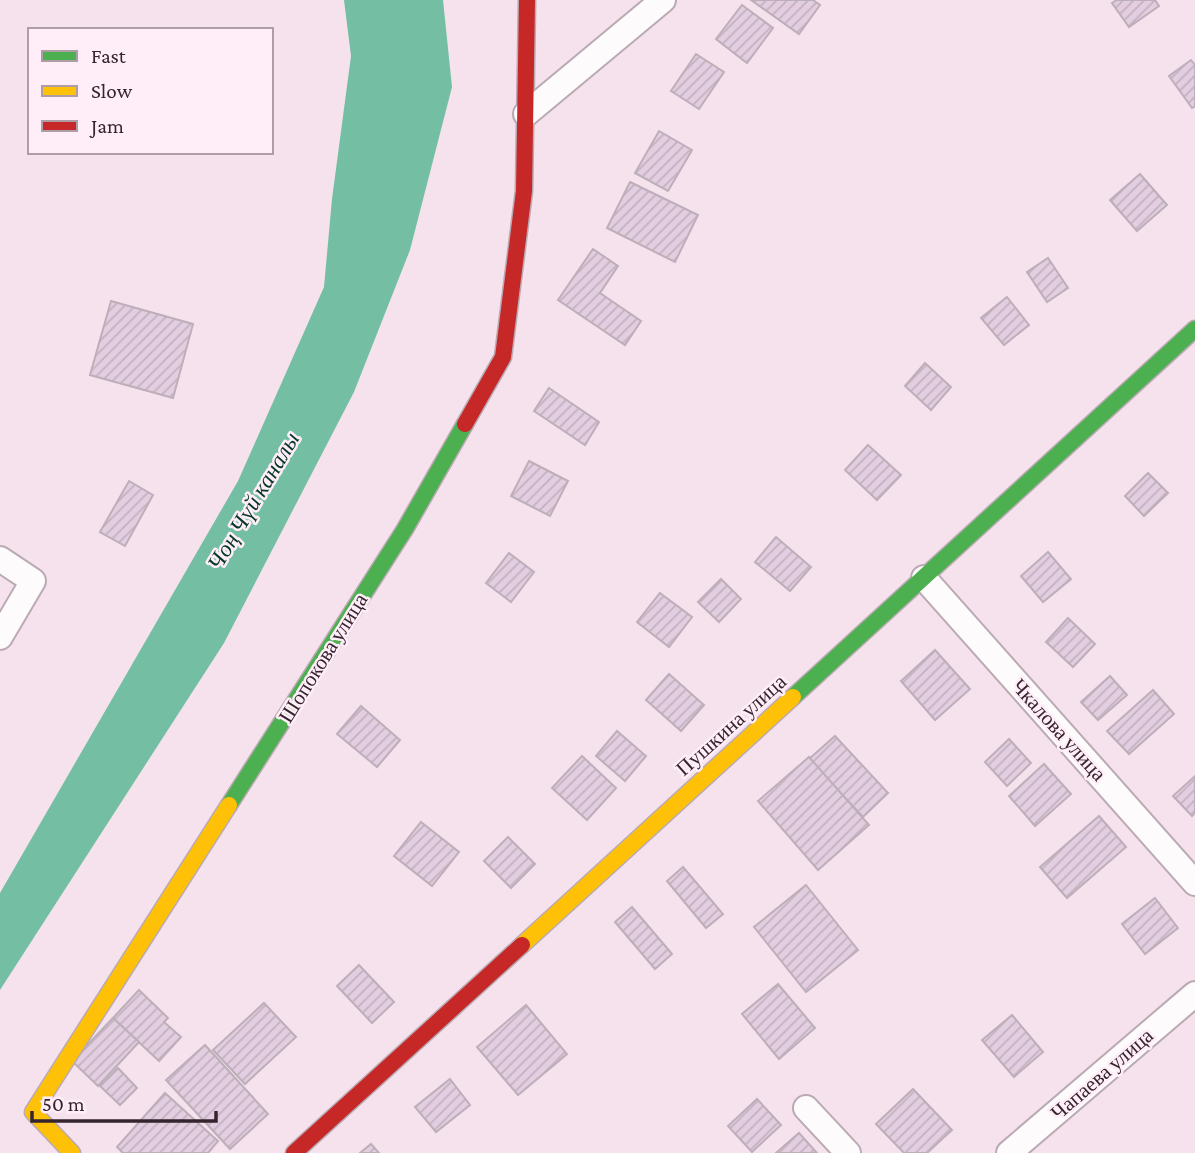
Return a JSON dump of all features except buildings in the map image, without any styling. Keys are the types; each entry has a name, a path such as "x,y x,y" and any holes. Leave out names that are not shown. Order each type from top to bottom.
{"street":[{"name":"Шопокова улица","path":"72,1153 33,1112 405,529 503,358 524,191 527,0"},
{"path":"526,114 663,0"},
{"name":"Пушкина улица","path":"295,1153 1195,329"},
{"path":"0,559 33,582 0,637"},
{"name":"Чкалова улица","path":"924,578 1195,883"},
{"name":"Чапаева улица","path":"1009,1153 1195,994"},
{"path":"806,1108 848,1153"}],"water":[{"name":"Чоң Чүй каналы","path":"344,0 443,0 452,87 410,250 354,392 224,643 0,990 0,893 238,481 324,287 332,199 351,56"}],"traffic: fast":[{"path":"793,697 1195,329"},
{"path":"229,805 405,529 465,424"}],"traffic: slow":[{"path":"522,945 793,697"},
{"path":"72,1153 33,1112 229,805"}],"traffic: jam":[{"path":"465,424 503,357 524,191 527,0"},
{"path":"294,1153 522,945"}]}
